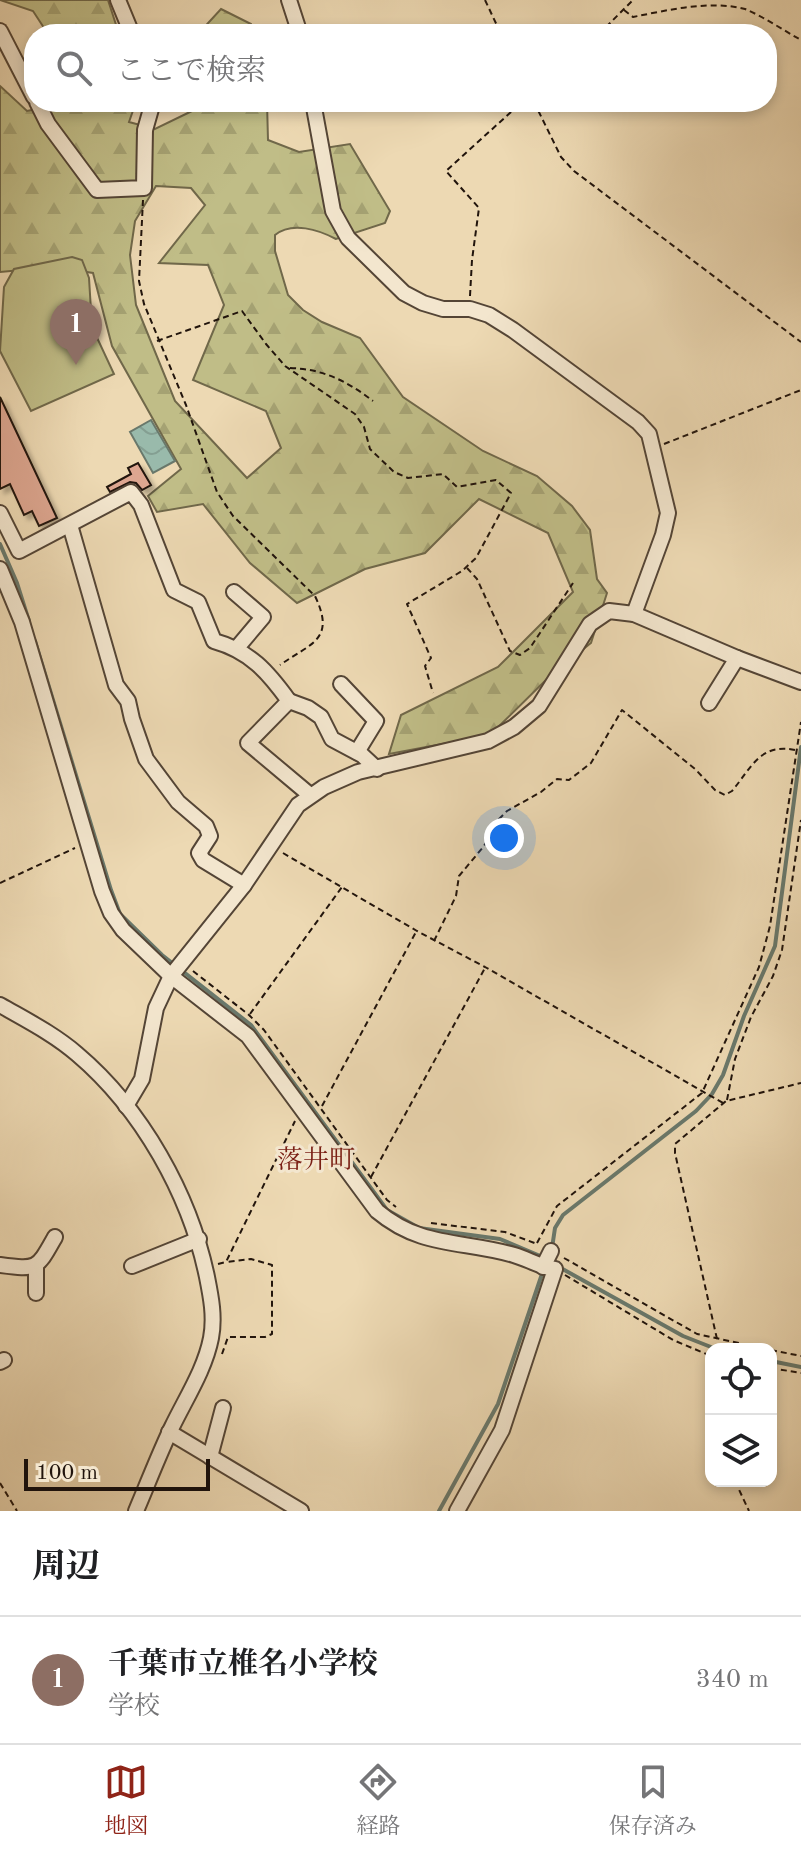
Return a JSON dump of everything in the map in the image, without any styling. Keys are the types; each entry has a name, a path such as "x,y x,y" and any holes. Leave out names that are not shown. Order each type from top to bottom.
{"street":[{"path":"118,0 128,24"},
{"path":"289,0 297,24"},
{"path":"0,31 24,78"},
{"path":"42,112 97,190 144,188 145,130 150,112"},
{"path":"315,112 333,211 348,238 404,293 443,309 470,309 489,315 638,422 649,434 668,513 634,614"},
{"path":"0,513 19,551 131,492 141,505 174,590 198,602 214,641 236,649 269,673 289,701 321,717 332,739 357,752 377,769"},
{"path":"70,525 116,685 128,701 146,759 178,802 206,826 210,836 199,853 203,860 244,885"},
{"path":"0,569 22,622 87,843 111,913 123,930 171,976 248,1036 377,1211 392,1223 428,1240 468,1244 549,1268"},
{"path":"234,592 263,617 236,649"},
{"path":"126,1106 142,1079 156,1008 171,976 244,885 290,816 310,795 338,780 488,741 503,734 539,706 590,624 609,611 634,614 801,682"},
{"path":"709,703 737,658"},
{"path":"341,684 376,721 357,752"},
{"path":"289,701 248,743 310,795"},
{"path":"0,1005 47,1032 78,1055 126,1106 151,1140 172,1178 199,1239 213,1308 211,1338 136,1511"},
{"path":"0,1265 32,1268 40,1264 55,1237"},
{"path":"132,1266 199,1239"},
{"path":"457,1511 502,1430 549,1268 551,1251"},
{"path":"36,1266 36,1293"},
{"path":"210,1457 223,1408"},
{"path":"169,1432 301,1511"}],"path":[{"path":"485,0 496,24"},
{"path":"609,24 633,0"},
{"path":"624,10 633,17 711,3 745,9 772,24"},
{"path":"777,27 801,40"},
{"path":"470,309 479,208 446,171 511,112"},
{"path":"539,112 561,157 574,171 801,342"},
{"path":"144,188 139,281 144,304 186,405 217,492 233,516 315,596 322,611 324,621 318,637 305,651 269,673"},
{"path":"157,341 242,311 266,344 289,368 355,414 364,427 370,449 394,472 408,478 443,474 457,487 496,480 511,493 476,558 467,567 407,604 431,658 425,666 433,693"},
{"path":"289,368 313,369 333,375 373,401"},
{"path":"653,448 801,390"},
{"path":"467,567 477,579 510,651 520,655 530,648 573,583"},
{"path":"434,941 456,896 459,876 484,846 498,820 507,811 541,792 548,784 557,779 569,780 591,763 622,710 695,769 715,790 725,795 767,750 779,747 797,750"},
{"path":"537,1243 557,1206 702,1093 759,967 770,926 801,722"},
{"path":"725,1102 735,1059 782,950 801,820"},
{"path":"0,883 87,843"},
{"path":"271,846 702,1093 725,1102"},
{"path":"249,1015 342,887"},
{"path":"321,1108 417,931"},
{"path":"182,963 264,1030 387,1200 399,1210"},
{"path":"370,1177 485,967"},
{"path":"717,1339 675,1144 725,1102 801,1083"},
{"path":"226,1262 293,1124 304,1111"},
{"path":"427,1223 505,1232 537,1243 697,1334 733,1343"},
{"path":"205,1267 251,1259 272,1265 272,1334 265,1337 228,1337 219,1363"},
{"path":"549,1268 673,1340 705,1353"},
{"path":"777,1351 801,1356"},
{"path":"777,1369 801,1373"},
{"path":"0,1483 17,1511"},
{"path":"738,1487 749,1511"}],"green space":[{"path":"0,0 108,0 116,24 41,24 33,11"},
{"path":"221,9 251,24 207,24"},
{"path":"0,86 24,108 24,112 132,112 129,122 155,129 190,112 267,112 268,140 299,152 350,144 390,211 385,223 336,239 314,230 297,228 289,228 275,235 275,251 288,295 303,310 322,322 360,338 403,397 483,451 537,476 572,506 590,530 597,579 607,593 591,643 550,676 490,735 389,754 401,715 498,667 573,592 548,533 479,499 425,553 365,569 297,603 250,563 203,504 157,512 148,496 181,469 112,346 93,273 54,267 0,272","holes":["156,186 191,188 205,205 159,263 208,265 224,305 193,380 266,411 281,448 247,478 175,401 136,305 130,255 135,221"]},
{"path":"72,257 82,260 89,278 92,327 114,374 31,411 0,351 4,287 14,269"}],"water":[{"path":"151,420 175,461 153,473 130,432"}],"building":[{"path":"0,397 57,518 39,526 32,511 24,515 10,484 0,489"},
{"path":"138,463 151,485 142,490 136,483 130,482 110,492 107,487 131,474 128,468"}],"waterway":[{"path":"0,544 29,621"},
{"path":"35,641 120,914 162,955 251,1025 387,1210 419,1228 500,1239 545,1258"},
{"path":"552,1248 555,1228 563,1215 696,1111 712,1094 723,1075 744,1016 775,946 801,747"},
{"path":"559,1267 683,1336 705,1345"},
{"path":"439,1511 498,1404 543,1271"},
{"path":"777,1362 801,1367"}],"place":[{"name":"千葉市立椎名小学校","path":"76,365"}],"district":[{"name":"落井町","path":"316,1159"}]}
